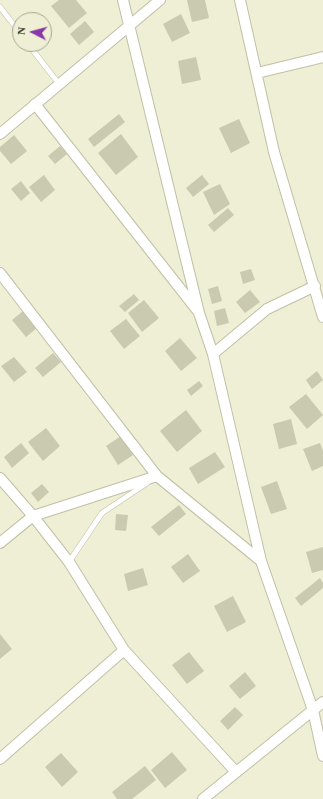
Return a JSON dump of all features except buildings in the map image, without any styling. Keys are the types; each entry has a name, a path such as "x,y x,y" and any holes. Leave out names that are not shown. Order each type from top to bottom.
{"street":[{"path":"123,0 199,313 213,354 261,561 313,710 323,756"},
{"path":"0,134 160,0"},
{"path":"240,0 274,152 323,317"},
{"path":"257,73 323,56"},
{"path":"35,104 199,313"},
{"path":"0,273 157,476 261,561"},
{"path":"213,354 267,309 315,286"},
{"path":"0,543 33,516 157,476"},
{"path":"0,478 33,516 69,562 124,650 236,772"},
{"path":"0,759 124,650"},
{"path":"203,799 323,702"}],"lane":[{"path":"0,7 12,23"},
{"path":"34,52 59,84"},
{"path":"69,562 102,513 157,476"}]}
